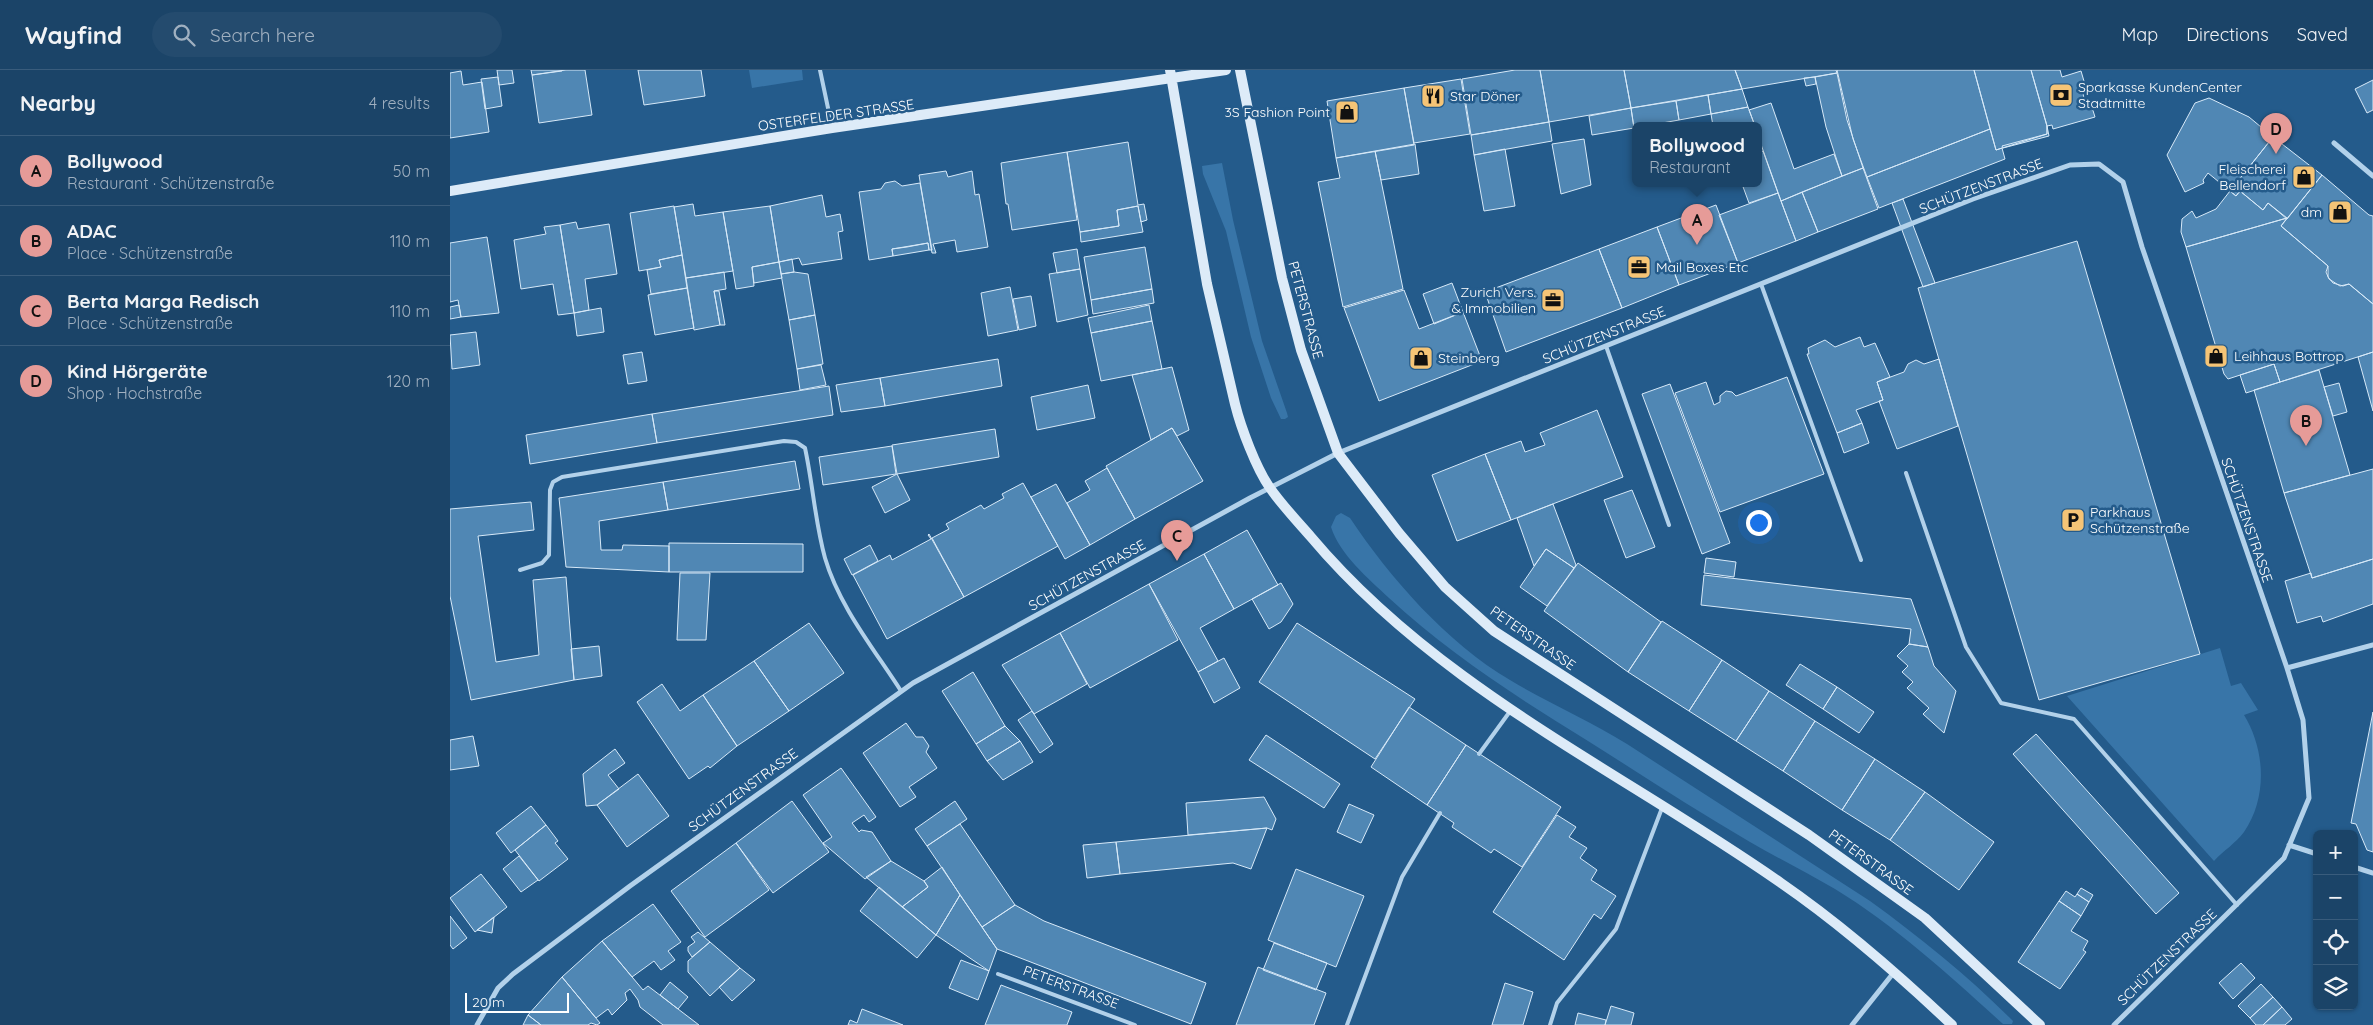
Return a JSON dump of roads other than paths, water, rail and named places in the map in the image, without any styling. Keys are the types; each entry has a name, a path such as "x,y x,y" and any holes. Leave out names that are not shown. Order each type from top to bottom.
{"main road":[{"name":"OSTERFELDER STRASSE","path":"450,191 832,128 1171,75 1226,70"},
{"name":"PETERSTRASSE","path":"1240,70 1282,278 1301,350 1338,453 1399,533 1445,587 1494,631 1809,835 1917,912 2040,1025"},
{"path":"1171,75 1206,284 1240,424 1269,487 1342,572 1410,636 1511,710 1781,883 1895,971 1952,1025"}],"street":[{"path":"2334,143 2373,176"},
{"name":"SCHÜTZENSTRASSE","path":"477,1025 498,988 513,974 630,886 901,691 1269,487 1338,453 2026,180 2070,165 2099,164 2123,182 2142,247 2286,668 2303,720 2309,798 2284,858 2114,1025"},
{"path":"2286,668 2373,644"},
{"path":"2289,845 2313,853"},
{"path":"2358,868 2373,873"},
{"path":"1852,1025 1853,1021 1895,971"}],"lane":[{"path":"820,70 832,128"},
{"path":"1761,284 1861,560"},
{"path":"1606,346 1669,525"},
{"path":"520,570 542,562 549,555 550,490 553,482 562,477 784,440 796,442 805,448 816,523 832,575 848,608 901,691"},
{"name":"SCHÜTZENSTRASSE","path":"1906,473 1966,647 2001,703 2074,720 2236,905"},
{"path":"1479,754 1511,710"},
{"path":"1550,1025 1557,1003 1616,929 1662,806"},
{"path":"1347,1025 1402,877 1440,814"},
{"name":"PETERSTRASSE","path":"998,974 1135,1025"}],"place":[{"name":"Sparkasse KundenCenter Stadtmitte","path":"2061,95"},
{"name":"Star Döner","path":"1433,96"},
{"name":"3S Fashion Point","path":"1347,112"},
{"name":"Kind Hörgeräte","path":"2276,154"},
{"name":"Fleischerei Bellendorf","path":"2304,177"},
{"name":"dm","path":"2340,212"},
{"name":"Bollywood","path":"1697,245"},
{"name":"Mail Boxes Etc","path":"1639,267"},
{"name":"Zurich Vers. & Immobilien","path":"1553,300"},
{"name":"Leihhaus Bottrop","path":"2216,356"},
{"name":"Steinberg","path":"1421,358"},
{"name":"ADAC","path":"2306,446"},
{"name":"Parkhaus Schützenstraße","path":"2073,520"},
{"name":"Berta Marga Redisch","path":"1177,561"}]}
